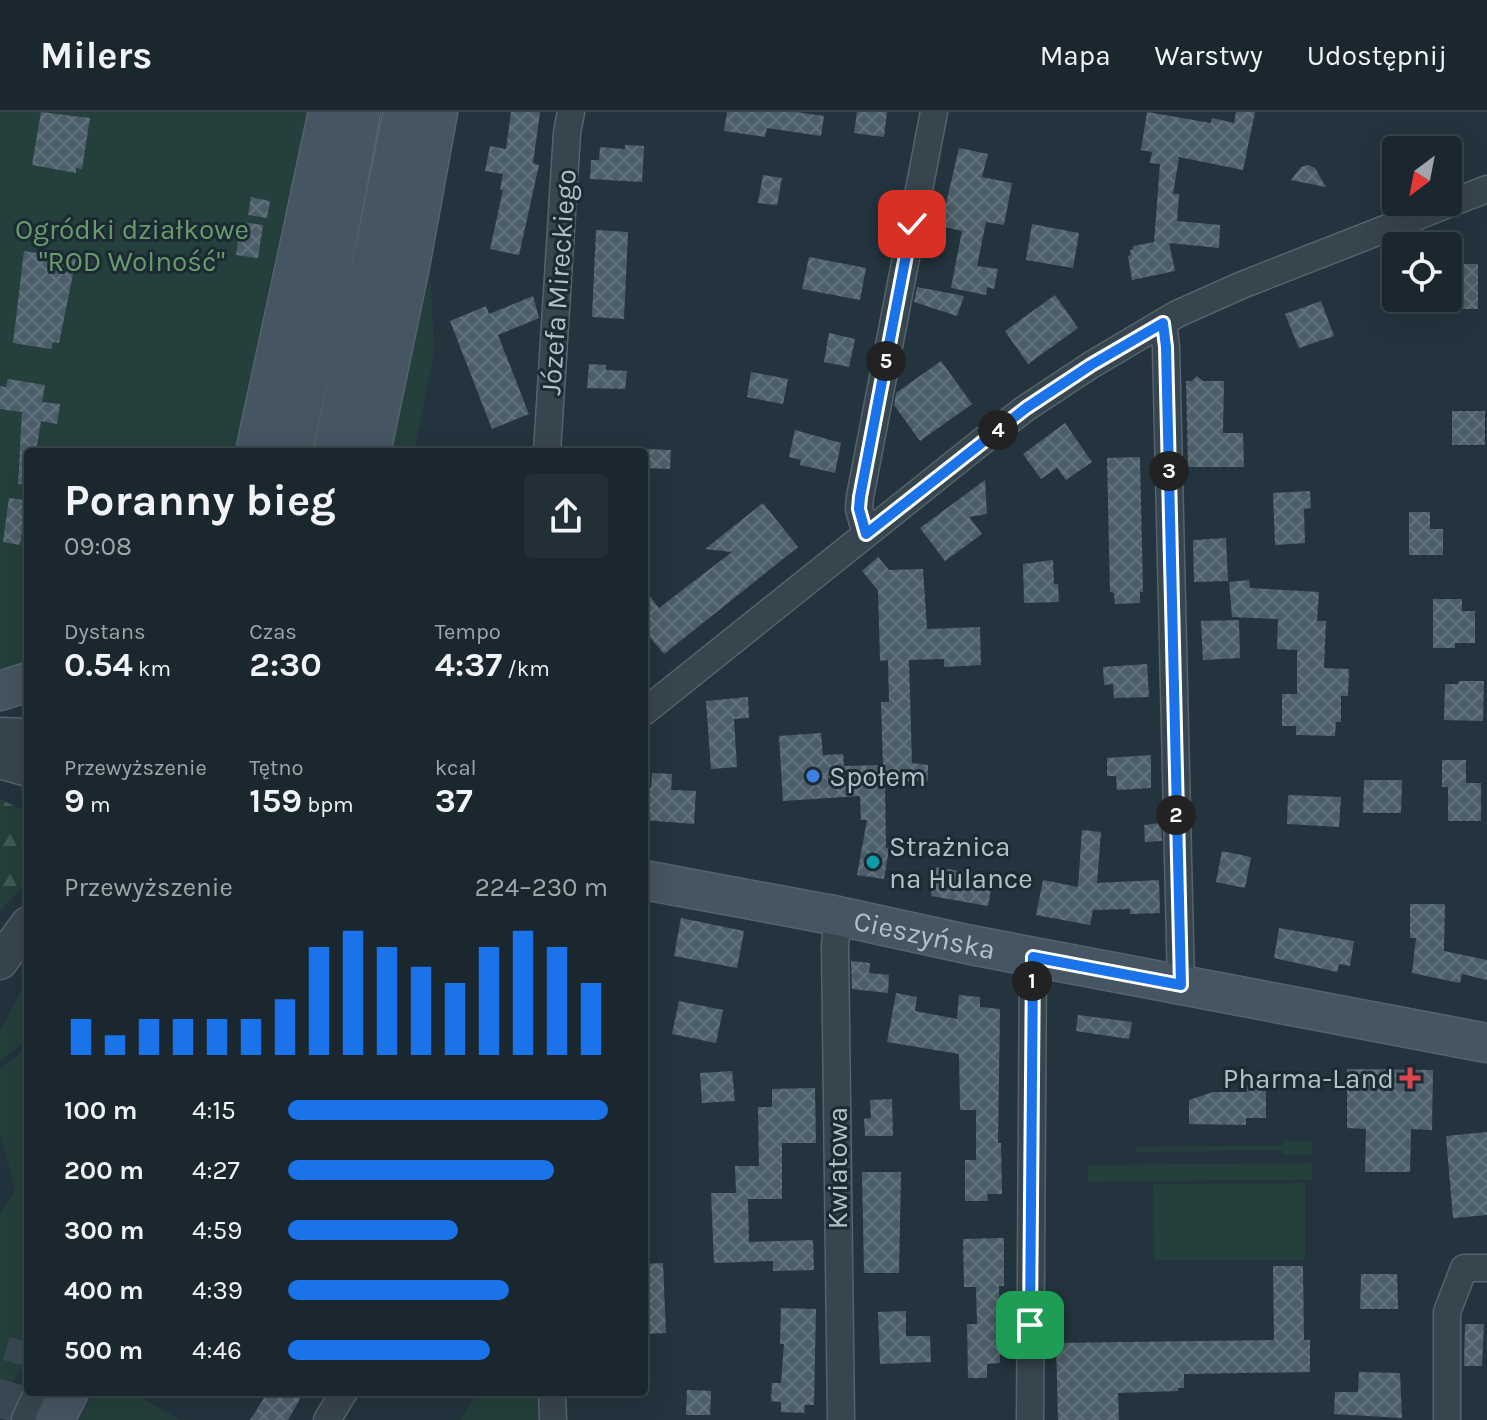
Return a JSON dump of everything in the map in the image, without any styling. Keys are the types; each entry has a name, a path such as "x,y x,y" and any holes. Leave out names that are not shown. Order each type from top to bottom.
{"main road":[{"path":"256,448 328,112"},
{"path":"294,448 361,112"},
{"path":"334,448 403,112"},
{"path":"372,448 438,112"},
{"path":"0,691 24,683"},
{"name":"Cieszyńska","path":"648,881 1487,1043"},
{"path":"55,1420 67,1396"}],"street":[{"name":"Józefa Mireckiego","path":"547,448 567,133 571,112"},
{"path":"866,534 859,509 860,497 934,112"},
{"path":"648,709 1026,408 1091,365 1163,323 1242,285 1487,189"},
{"path":"1163,323 1181,985"},
{"path":"0,735 24,736"},
{"path":"0,761 24,768"},
{"name":"Kwiatowa","path":"838,916 835,945 841,1420"},
{"path":"1030,1420 1033,957"},
{"path":"1447,1420 1447,1312 1476,1268"},
{"path":"29,1420 40,1396"},
{"path":"327,1420 342,1396"},
{"path":"552,1396 553,1420"}],"green space":[{"name":"Ogródki działkowe \"ROD Wolność\"","path":"0,112 310,112 280,233 235,448 24,448 24,667 0,677"},
{"path":"431,282 434,352 415,448 392,448 427,288"},
{"path":"0,799 24,811 24,886 0,911"},
{"path":"24,985 24,1043 0,1060 0,1032"},
{"path":"24,1051 24,1362 0,1409 0,1215 15,1190 0,1133 0,1069"},
{"path":"1283,1141 1312,1141 1312,1154 1283,1154 1282,1150 1136,1152 1136,1147 1282,1145"},
{"path":"1312,1163 1312,1180 1088,1182 1088,1165"},
{"path":"1305,1183 1305,1260 1154,1260 1153,1184"},
{"path":"92,1396 139,1396 180,1420 79,1420"},
{"path":"475,1396 538,1396 539,1420 460,1420"}],"building":[{"path":"41,112 90,118 82,169 76,168 76,173 32,165"},
{"path":"511,112 540,112 533,163 539,165 519,255 490,249 503,190 500,190 503,174 485,171 490,146 506,149"},
{"path":"727,112 796,112 824,116 821,136 767,128 765,137 724,131"},
{"path":"857,112 887,112 884,137 854,133"},
{"path":"1147,112 1211,123 1212,118 1234,123 1236,112 1255,112 1243,170 1179,157 1173,194 1179,194 1177,221 1220,225 1219,248 1169,243 1175,271 1132,280 1130,250 1133,246 1154,242 1160,164 1150,163 1152,152 1141,150"},
{"path":"625,145 644,146 642,182 590,179 591,160 599,160 600,147 625,149"},
{"path":"959,148 988,154 982,177 1012,183 1004,225 986,222 977,266 998,269 994,289 987,287 986,295 951,288 962,231 932,224 936,206 945,208"},
{"path":"1308,165 1315,168 1326,187 1291,180 1301,167"},
{"path":"763,175 782,178 777,205 758,203"},
{"path":"251,197 270,201 267,218 248,215"},
{"path":"241,222 263,225 258,258 236,255"},
{"path":"1032,224 1079,233 1073,268 1026,260"},
{"path":"596,230 628,232 624,319 592,317"},
{"path":"24,251 76,259 59,343 53,342 51,349 13,343"},
{"path":"809,257 866,268 860,300 802,289"},
{"path":"1462,264 1478,264 1478,309 1462,309"},
{"path":"917,287 964,296 957,316 914,302"},
{"path":"1055,295 1078,328 1028,364 1005,331"},
{"path":"533,296 539,318 498,335 529,414 492,429 450,321 486,306 489,314"},
{"path":"1321,301 1334,336 1299,348 1285,314"},
{"path":"829,333 855,339 849,367 824,362"},
{"path":"941,361 972,404 920,441 894,405 896,393"},
{"path":"589,364 606,365 606,370 627,371 625,389 587,388"},
{"path":"751,372 788,379 783,404 747,397"},
{"path":"1197,376 1203,381 1224,381 1223,433 1243,433 1244,467 1188,467 1186,381 1192,381"},
{"path":"8,379 45,385 42,402 60,404 57,424 41,421 37,448 24,448 24,485 18,484 22,412 0,409 0,386 6,387"},
{"path":"1452,411 1485,411 1485,445 1452,445"},
{"path":"1065,423 1092,462 1066,480 1057,468 1041,479 1023,454"},
{"path":"795,430 841,443 835,473 800,465 801,460 789,457"},
{"path":"648,449 671,450 670,469 648,468"},
{"path":"1140,457 1143,592 1140,592 1140,603 1115,604 1114,593 1110,592 1107,458"},
{"path":"985,480 987,514 969,517 982,534 945,561 920,528"},
{"path":"1310,491 1311,508 1304,509 1305,543 1275,545 1273,493"},
{"path":"9,498 24,500 20,545 3,542"},
{"path":"763,503 798,547 664,654 648,635 648,594 659,608 732,552 705,549"},
{"path":"1409,512 1430,512 1430,529 1443,529 1443,555 1409,555"},
{"path":"1226,538 1228,581 1194,582 1193,540"},
{"path":"878,557 889,570 923,569 927,629 980,627 981,665 944,667 944,659 909,660 912,763 928,765 928,781 885,782 886,848 889,849 884,879 857,875 867,820 861,820 860,796 783,801 779,736 821,733 823,755 843,754 844,766 883,765 881,702 889,702 888,660 880,661 878,590 862,571"},
{"path":"1053,560 1054,584 1058,584 1059,602 1024,603 1023,564"},
{"path":"1249,580 1250,588 1319,592 1317,621 1326,621 1324,668 1349,669 1348,696 1341,696 1341,722 1336,722 1335,736 1296,735 1296,726 1282,726 1282,694 1297,694 1297,650 1277,649 1278,619 1232,617 1229,582"},
{"path":"1433,599 1462,599 1462,611 1475,611 1475,643 1455,643 1455,648 1433,648"},
{"path":"1239,620 1240,658 1203,660 1201,621"},
{"path":"1147,664 1149,697 1114,698 1113,684 1104,685 1103,667"},
{"path":"1459,681 1484,681 1483,721 1444,720 1445,684 1458,684"},
{"path":"748,697 749,718 734,719 737,767 711,769 706,701"},
{"path":"1151,755 1151,788 1117,790 1116,776 1107,776 1107,758"},
{"path":"1442,760 1466,760 1466,783 1481,783 1481,821 1448,821 1448,787 1442,787"},
{"path":"652,773 672,774 671,790 696,791 694,824 648,820 648,788 651,788"},
{"path":"1364,780 1402,780 1401,813 1363,813"},
{"path":"1288,795 1341,797 1339,827 1287,824"},
{"path":"1161,823 1162,841 1145,842 1144,825"},
{"path":"1082,830 1101,832 1097,883 1159,880 1160,913 1130,914 1130,909 1093,910 1090,925 1036,915 1043,880 1078,887"},
{"path":"1222,851 1251,857 1245,888 1216,882"},
{"path":"936,867 993,877 988,906 931,896"},
{"path":"1410,904 1445,904 1444,951 1487,960 1487,980 1462,974 1460,983 1412,973 1416,938 1410,938"},
{"path":"681,918 744,931 737,968 674,956"},
{"path":"1279,928 1354,941 1350,966 1339,964 1337,972 1274,958"},
{"path":"851,961 870,963 869,973 889,975 888,993 852,989"},
{"path":"896,993 917,997 915,1011 957,1019 959,995 980,997 980,1007 1000,1009 998,1143 1001,1143 1002,1194 987,1194 988,1201 965,1201 965,1160 976,1160 976,1110 960,1110 959,1054 887,1042"},
{"path":"679,1001 723,1010 716,1043 672,1034"},
{"path":"1078,1015 1132,1022 1129,1039 1076,1031"},
{"path":"1347,1069 1433,1070 1432,1130 1411,1129 1410,1172 1365,1172 1366,1129 1347,1128"},
{"path":"732,1071 735,1101 702,1103 700,1073"},
{"path":"1247,1086 1266,1087 1266,1118 1246,1118 1246,1125 1189,1124 1189,1100 1213,1092 1247,1092"},
{"path":"815,1088 816,1143 782,1143 782,1199 748,1199 749,1242 813,1240 814,1270 773,1271 773,1261 714,1263 711,1193 736,1193 735,1166 759,1166 758,1107 772,1107 772,1089"},
{"path":"892,1099 893,1136 865,1136 864,1119 871,1118 870,1100"},
{"path":"1487,1132 1487,1215 1453,1218 1446,1136"},
{"path":"862,1172 901,1172 899,1273 864,1273"},
{"path":"1004,1238 1004,1286 999,1286 1000,1363 987,1364 987,1378 968,1378 967,1324 977,1324 976,1287 964,1287 963,1239"},
{"path":"663,1263 666,1333 648,1334 648,1264"},
{"path":"1273,1266 1303,1266 1304,1340 1310,1340 1310,1372 1184,1374 1184,1388 1178,1388 1178,1391 1118,1393 1119,1420 1058,1420 1056,1343 1274,1340"},
{"path":"1361,1274 1397,1274 1398,1309 1360,1309"},
{"path":"781,1308 816,1309 814,1405 805,1405 804,1413 781,1412 781,1402 771,1401 772,1383 781,1383 784,1344 780,1344"},
{"path":"906,1311 906,1336 930,1336 931,1362 880,1364 878,1312"},
{"path":"1465,1324 1484,1324 1482,1366 1464,1366"},
{"path":"1359,1372 1400,1373 1402,1418 1334,1414 1335,1392 1358,1392"},
{"path":"687,1390 711,1391 710,1415 686,1415"},
{"path":"265,1396 302,1396 288,1420 250,1420"}],"tunnel":[{"path":"6,1420 24,1356"}],"place":[{"name":"Społem","path":"813,776"},
{"name":"Strażnica na Hulance","path":"873,862"},
{"name":"Pharma-Land","path":"1410,1078"}],"route":[{"path":"912,224 860,497 861,522 866,534 1026,408 1091,365 1163,323 1166,347 1181,985 1033,957 1030,1325"}]}
